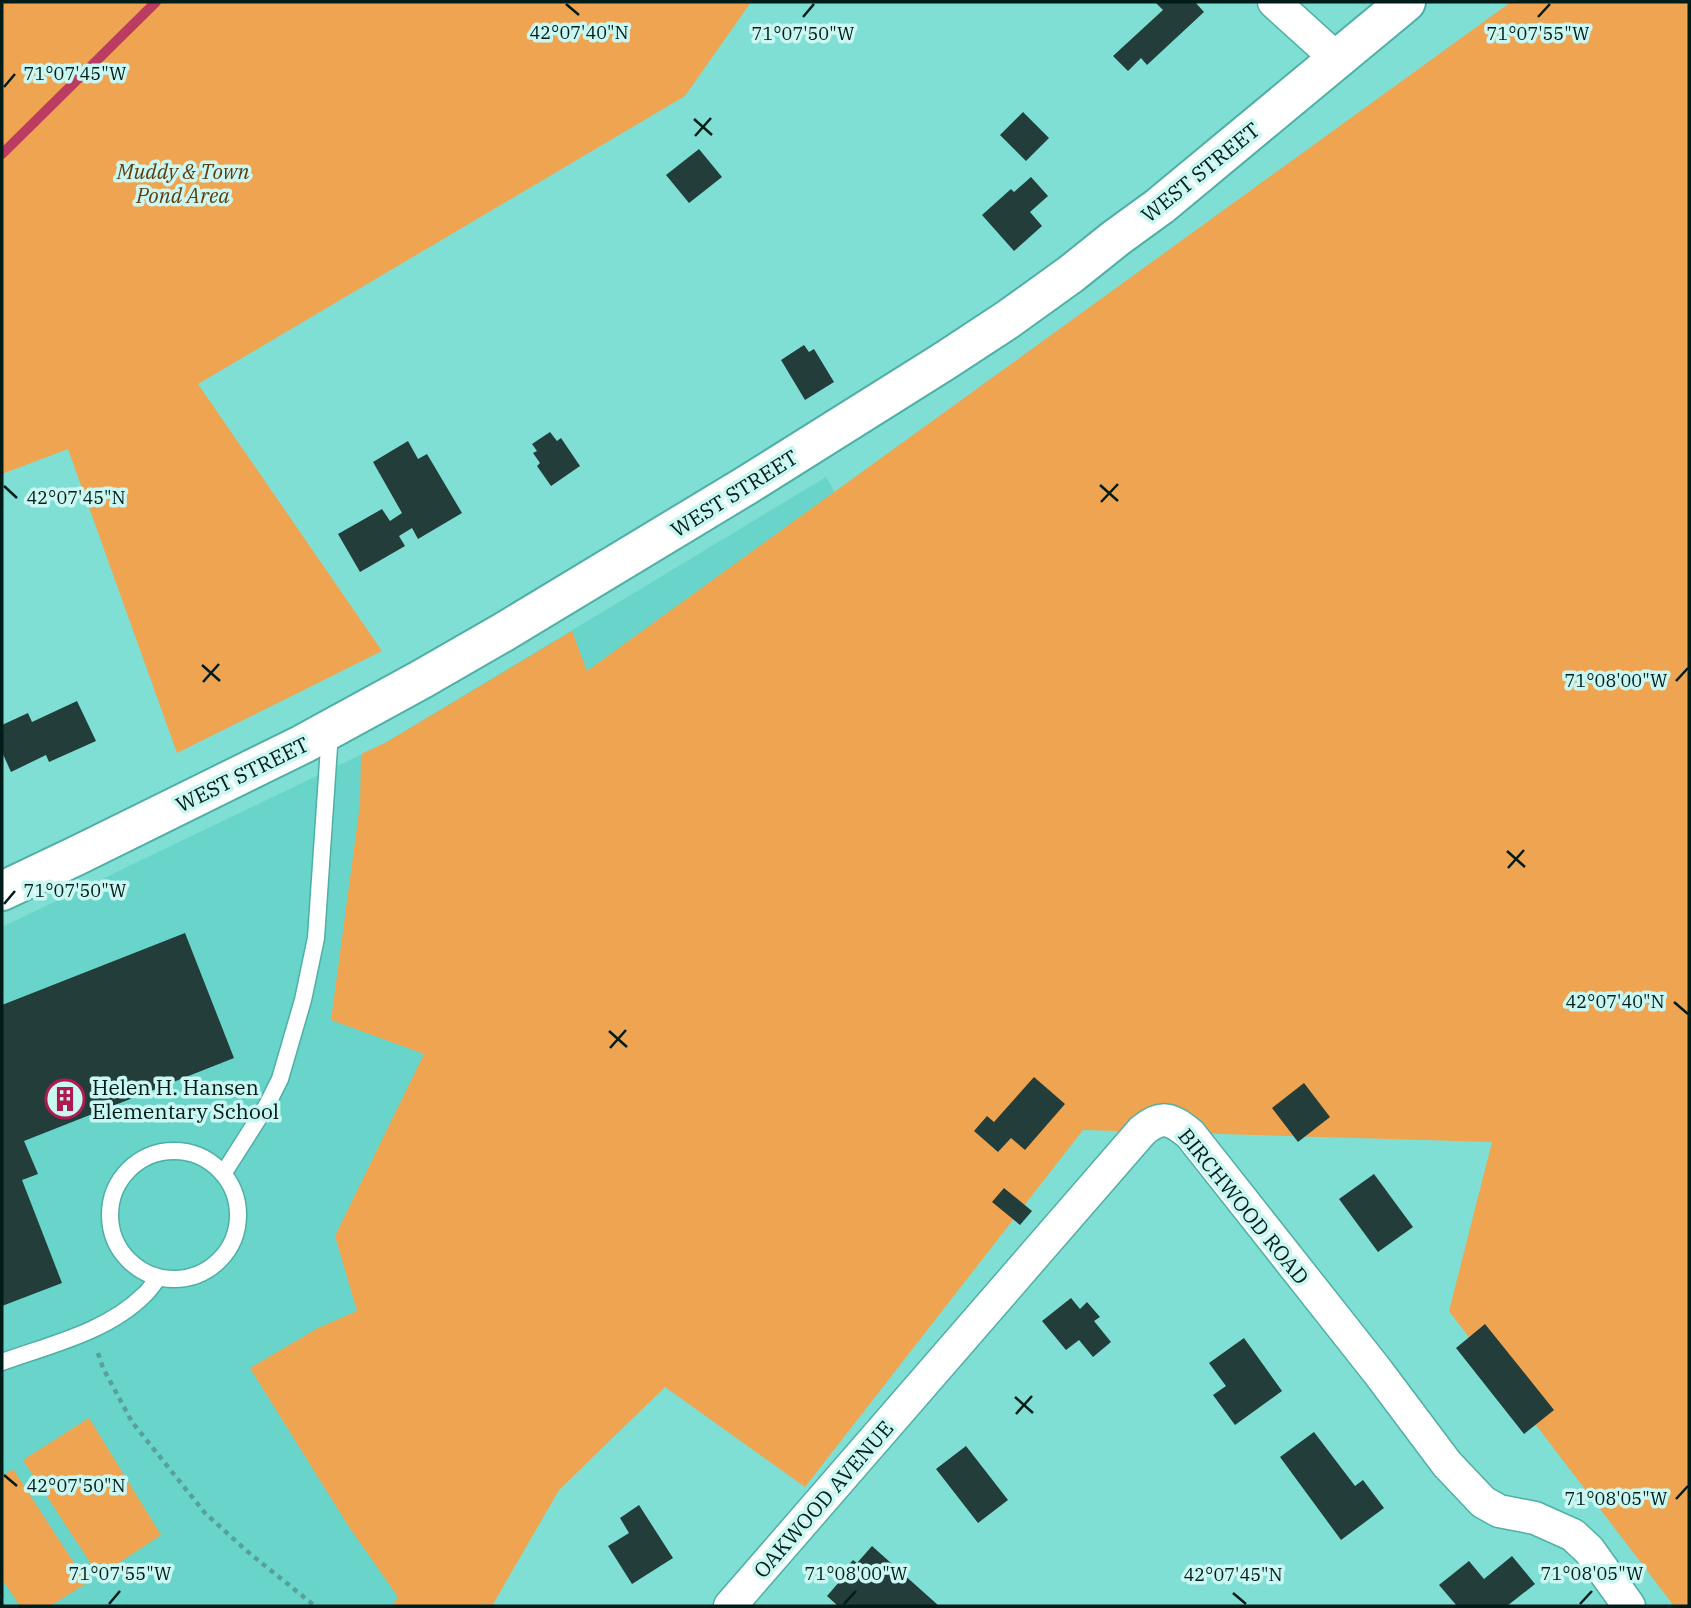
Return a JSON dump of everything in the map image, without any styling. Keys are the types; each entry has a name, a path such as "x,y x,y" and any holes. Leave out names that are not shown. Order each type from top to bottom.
{"street":[{"path":"1274,2 1338,60"},
{"name":"WEST STREET","path":"2,891 330,730 502,633 747,485 943,362 1071,274 1160,206 1406,2"},
{"name":"BIRCHWOOD ROAD","path":"916,1391 1142,1131 1153,1122 1164,1119 1177,1124 1190,1134 1447,1464 1483,1502 1499,1511 1535,1518 1573,1535 1589,1550 1629,1606"},
{"name":"OAKWOOD AVENUE","path":"749,1599 916,1391"}],"lane":[{"path":"223,1174 261,1116 280,1079 303,1000 316,938 330,730"},
{"path":"164,1151 187,1152 207,1160 223,1174 234,1191 238,1211 237,1231 229,1250 216,1265 198,1276 178,1280 158,1278 139,1270 122,1255 111,1236 108,1213 113,1191 125,1172 143,1158 164,1151"},
{"path":"2,1362 110,1320 144,1295 158,1278"}],"path":[{"path":"89,1330 103,1368 132,1422 205,1513 315,1606"}],"shaded area":[{"path":"826,477 1119,986 397,1606 2,1606 2,927 385,743"}],"green space":[{"name":"Muddy & Town Pond Area","path":"2,2 751,2 685,96 198,384 382,651 177,753 68,449 2,474"},
{"path":"1511,2 1689,2 1689,1606 1674,1606 1449,1311 1492,1142 1083,1130 805,1487 665,1387 559,1490 492,1606 392,1606 398,1597 349,1527 250,1368 318,1328 357,1311 335,1236 424,1054 331,1020 360,804 361,754 385,743 572,631 587,671"},
{"path":"89,1418 161,1535 99,1576 23,1460"},
{"path":"13,1469 87,1583 50,1606 20,1606 2,1579 2,1477"}],"building":[{"path":"1155,2 1195,2 1204,12 1147,65 1141,58 1128,71 1113,56 1163,10"},
{"path":"1023,112 1049,138 1026,161 1000,135"},
{"path":"699,149 722,177 689,203 666,175"},
{"path":"1031,177 1048,196 1030,212 1042,226 1014,251 982,215 1011,189 1014,192"},
{"path":"804,345 809,352 814,349 834,382 805,400 781,360"},
{"path":"550,432 557,441 561,438 580,466 551,486 537,466 540,463 533,453 537,451 532,444"},
{"path":"408,441 418,459 427,454 462,513 418,539 412,528 399,536 405,546 360,572 338,534 382,509 390,521 402,513 373,462"},
{"path":"77,701 96,741 49,762 46,755 11,772 2,752 2,725 28,713 32,722"},
{"name":"Helen H. Hansen Elementary School","path":"185,933 234,1058 24,1141 38,1174 22,1180 62,1283 2,1306 2,1005"},
{"path":"1034,1077 1065,1104 1025,1150 1011,1138 998,1152 974,1131 987,1116 994,1122"},
{"path":"1304,1083 1330,1117 1298,1142 1272,1108"},
{"path":"1374,1174 1413,1227 1378,1252 1339,1199"},
{"path":"1004,1188 1032,1211 1020,1225 992,1202"},
{"path":"1071,1298 1080,1309 1087,1302 1100,1317 1094,1321 1111,1342 1093,1357 1079,1340 1066,1350 1042,1321"},
{"path":"1485,1324 1554,1410 1524,1434 1456,1348"},
{"path":"1244,1338 1282,1391 1235,1425 1213,1395 1226,1386 1209,1363"},
{"path":"1314,1432 1355,1486 1363,1480 1384,1508 1341,1540 1280,1457"},
{"path":"966,1446 1008,1500 978,1523 936,1469"},
{"path":"639,1505 673,1558 632,1584 608,1546 629,1533 620,1518"},
{"path":"872,1546 939,1606 838,1606 827,1596 846,1574 843,1571 853,1560 857,1563"},
{"path":"1512,1556 1535,1584 1507,1606 1457,1606 1439,1585 1469,1561 1484,1579"}],"waterway":[{"path":"2,154 156,2"}],"place":[{"name":"Helen H. Hansen Elementary School","path":"65,1099"}]}
